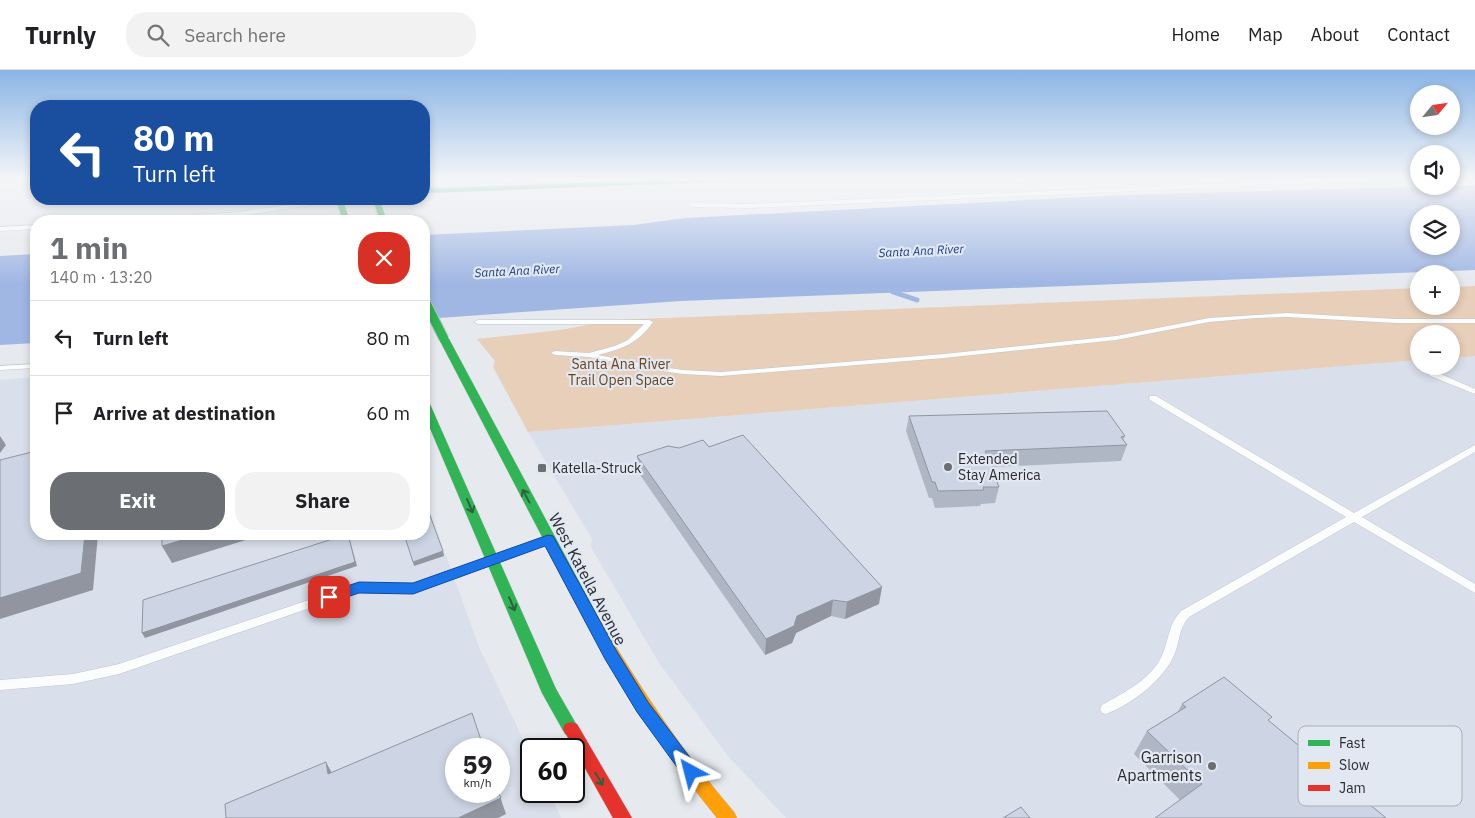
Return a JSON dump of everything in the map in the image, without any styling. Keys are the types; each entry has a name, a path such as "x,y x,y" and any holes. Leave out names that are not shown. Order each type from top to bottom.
{"main road":[{"name":"West Katella Avenue","path":"430,311 548,539 642,707 728,818"},
{"path":"430,416 550,693 623,818"}],"lane":[{"path":"229,215 246,214"},
{"path":"0,230 30,228"},
{"path":"555,353 589,355 683,372 720,374 944,356 1116,338 1209,320 1256,316 1287,315 1396,321 1475,321"},
{"path":"478,322 649,322 641,335 624,345 589,355"},
{"path":"0,368 30,366"},
{"path":"1435,375 1475,392"},
{"path":"1153,398 1475,589"},
{"path":"1106,709 1139,688 1159,671 1167,659 1176,625 1185,614 1475,448"},
{"path":"0,685 73,679 119,669 359,587 413,588 548,539"}],"shaded area":[{"path":"1475,356 1475,818 786,818 728,756 659,663 591,547 592,539 528,432 1410,361 1410,375 1460,375 1460,357"},
{"path":"30,378 30,540 430,540 430,512 479,647 522,738 520,738 520,803 554,803 561,818 0,818 0,380"}],"green space":[{"name":"Santa Ana River Trail Open Space","path":"1475,286 1475,356 1460,357 1460,325 1410,325 1410,361 528,432 493,367 495,361 477,339 560,330 615,320 1410,288 1410,315 1460,315 1460,287"}],"water":[{"name":"Santa Ana River","path":"763,214 1410,214 1410,255 1460,255 1460,214 1475,214 1475,270 1460,271 1460,265 1410,265 1410,273 681,301 430,319 430,235 633,225 685,218"},
{"path":"30,254 30,343 0,345 0,256"}],"building":[{"name":"Extended Stay America","path":"1107,411 1125,436 1121,437 1127,445 985,451 999,480 996,480 999,487 983,487 984,490 938,491 935,482 932,482 909,416"},
{"path":"743,435 882,587 847,602 833,600 797,616 794,626 766,639 637,456 668,446 679,448 703,440 709,447"},
{"path":"30,452 30,540 84,540 81,573 0,598 0,460"},
{"path":"430,515 443,551 413,562 406,540 430,540"},
{"path":"162,540 182,540 162,546"},
{"path":"329,540 350,540 355,562 142,633 143,600"},
{"name":"Garrison Apartments","path":"1224,677 1272,717 1268,720 1298,745 1298,806 1372,806 1386,818 1155,818 1202,784 1147,731 1186,707 1182,704"},
{"path":"472,713 480,738 445,738 445,803 490,803 458,818 226,818 225,804 326,762 328,774"},
{"path":"1021,807 1030,818 1003,818"}],"waterway":[{"path":"893,292 917,300"}],"traffic: fast":[{"path":"430,311 444,339"},
{"path":"444,339 592,619"},
{"path":"430,416 550,693 571,729"}],"traffic: slow":[{"path":"592,619 672,747 728,818"}],"traffic: jam":[{"path":"571,729 623,818"}],"place":[{"name":"Extended Stay America","path":"948,467"},
{"name":"Katella-Struck","path":"542,468"},
{"name":"Garrison Apartments","path":"1212,766"}],"route":[{"path":"329,597 359,587 413,588 548,539 642,707 691,772"}]}
